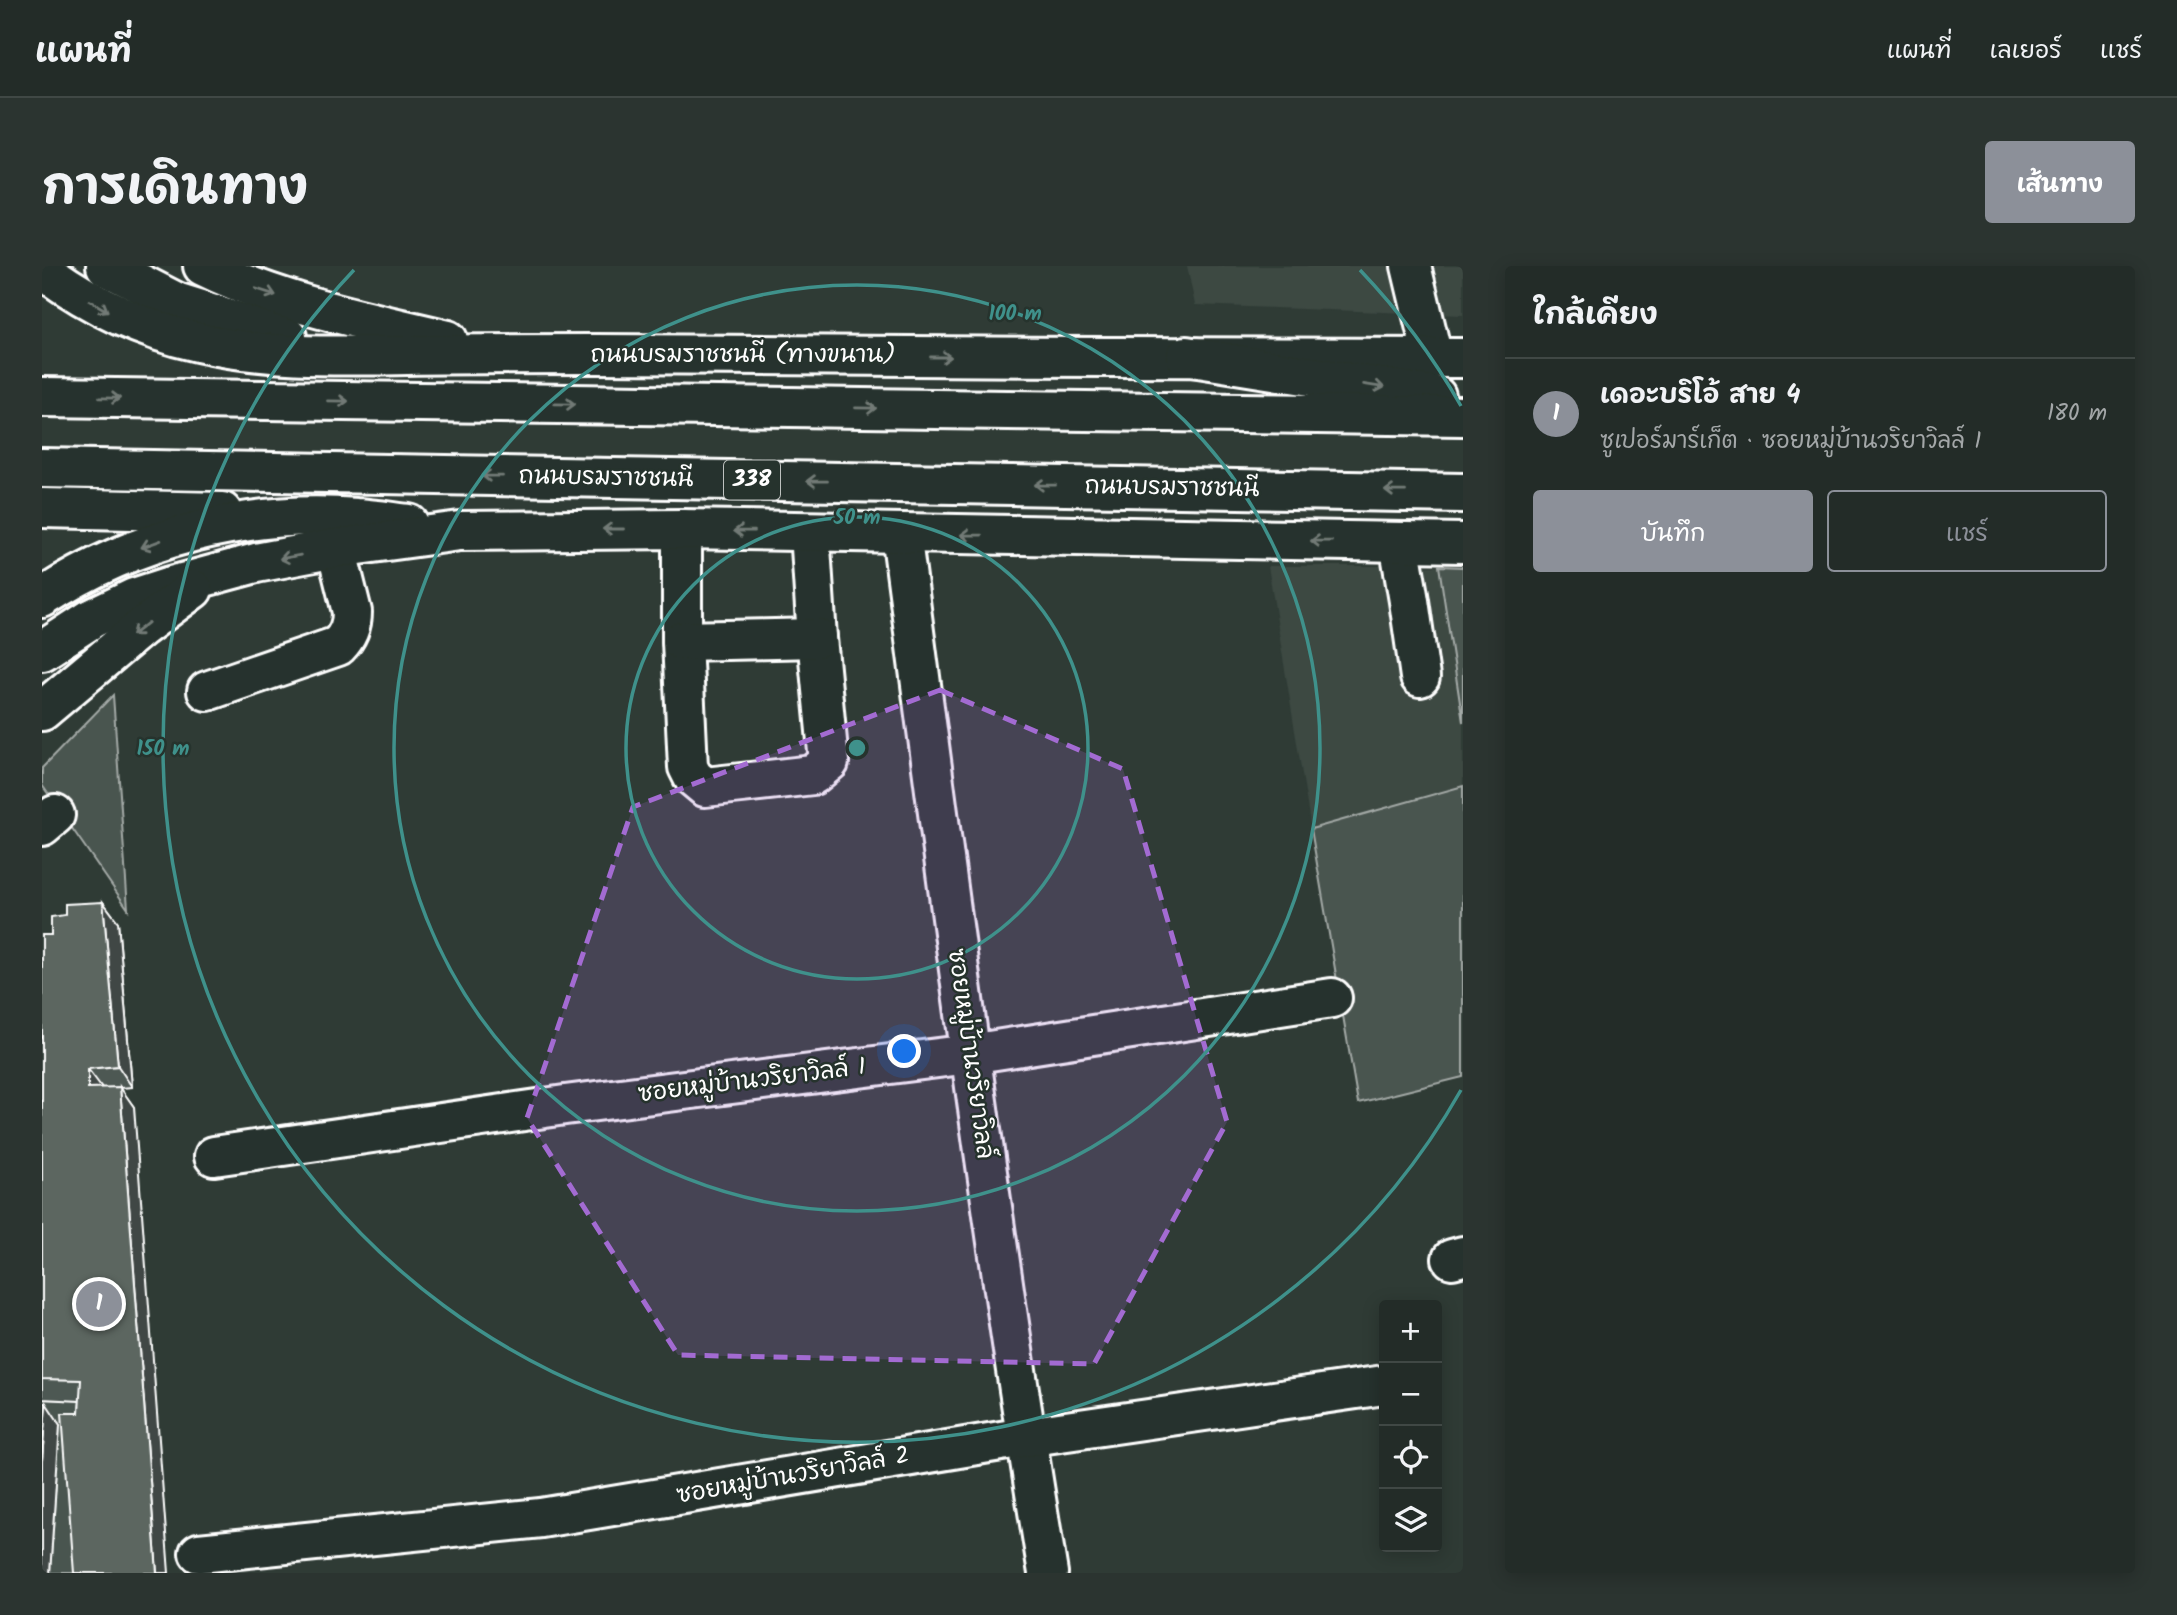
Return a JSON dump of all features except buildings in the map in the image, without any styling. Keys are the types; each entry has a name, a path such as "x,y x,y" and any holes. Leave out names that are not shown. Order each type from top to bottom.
{"main road":[{"path":"106,266 176,302 255,328 353,355"},
{"path":"203,266 239,284 313,307 501,353"},
{"path":"1411,266 1448,358"},
{"name":"ถนนบรมราชชนนี (ทางขนาน)","path":"42,269 109,312 154,330 197,342 308,356 501,353 848,357 1448,358"},
{"path":"1186,356 1463,400"},
{"path":"42,397 1463,416"},
{"name":"ถนนบรมราชชนนี","path":"42,468 1463,492"},
{"path":"42,508 355,517 460,531"},
{"path":"42,597 74,577 122,554 165,539 209,528 298,517"},
{"path":"682,529 682,641 688,767 693,777 705,786 813,775 829,762 810,532"},
{"name":"ถนนบรมราชชนนี","path":"42,651 91,619 134,598 215,574 256,563 336,548 460,531 682,529 1463,543"},
{"name":"ซอยหมู่บ้านวริยาวิลล์","path":"901,533 970,1054 1025,1437 1048,1573"},
{"path":"1399,542 1420,677"},
{"path":"207,691 338,646 345,639 352,623 352,612 336,548"},
{"path":"42,711 142,627 215,574"},
{"path":"682,641 817,638"},
{"name":"ซอยหมู่บ้านวริยาวิลล์ 1","path":"214,1156 565,1105 970,1054 1332,998"},
{"name":"ซอยหมู่บ้านวริยาวิลล์ 2","path":"200,1553 541,1518 1025,1437 1379,1386"}],"highlighted area":[{"path":"940,690 1123,769 1227,1122 1094,1364 678,1355 527,1118 633,807"}],"shaded area":[{"path":"1187,266 1463,266 1463,315 1195,305"},
{"path":"1268,566 1439,566 1463,722 1463,786 1311,829"},
{"path":"1439,566 1463,567 1463,722"},
{"path":"113,695 128,909 42,785 42,768"},
{"path":"1463,786 1463,1077 1358,1103 1311,829"},
{"path":"42,1399 95,1401 87,1573 50,1573 60,1424 42,1423"}],"place":[{"name":"เดอะบริโอ้ สาย 4","path":"99,1304"}]}
